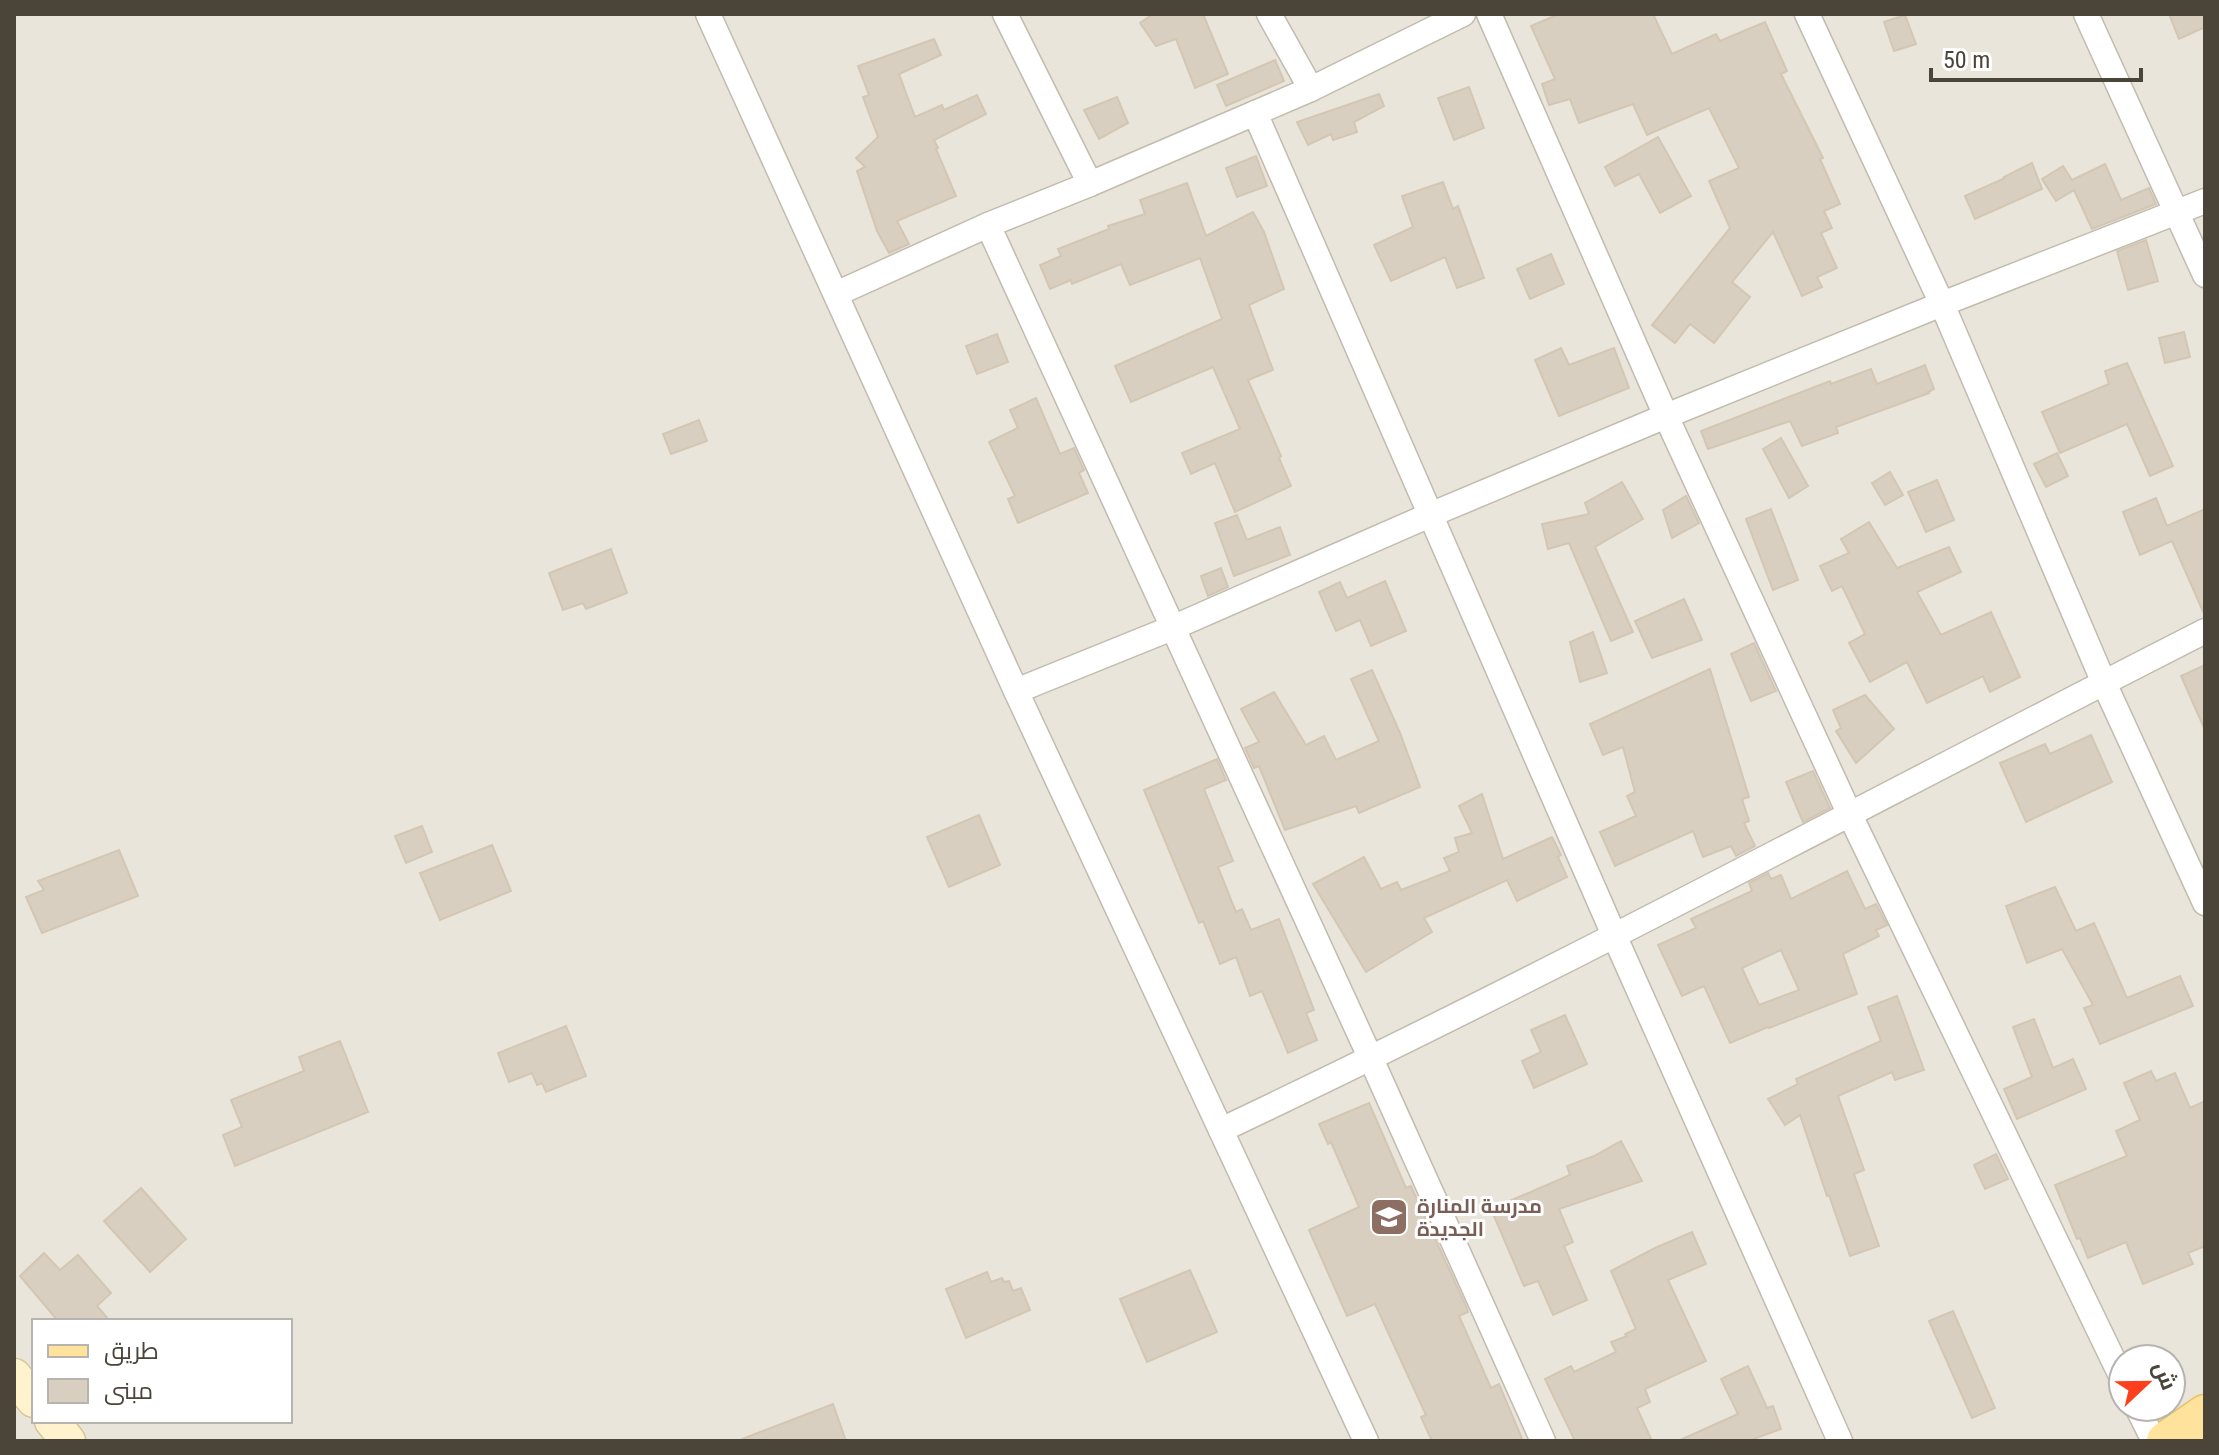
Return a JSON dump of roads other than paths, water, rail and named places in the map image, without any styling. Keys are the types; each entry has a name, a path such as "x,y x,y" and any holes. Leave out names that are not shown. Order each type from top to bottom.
{"main road":[{"path":"2166,1441 2205,1414"}],"street":[{"path":"708,14 1016,691 1366,1441"},
{"path":"1005,14 1090,184"},
{"path":"1269,14 1311,89"},
{"path":"836,294 988,225 1311,89 1463,14"},
{"path":"1489,14 1666,416 1850,815 2107,1347"},
{"path":"1807,14 1942,304 2104,683 2205,903"},
{"path":"2086,14 2205,275"},
{"path":"1255,113 1614,935 1840,1441"},
{"path":"1016,691 1172,628 1666,416 2205,201"},
{"path":"988,225 1543,1441"},
{"path":"1221,1130 1371,1059 2205,631"},
{"path":"14,1376 32,1398"},
{"path":"54,1423 68,1441"},
{"path":"2145,1423 2154,1441"}],"place":[{"name":"مدرسة المنارة الجديدة","path":"1389,1217"}]}
